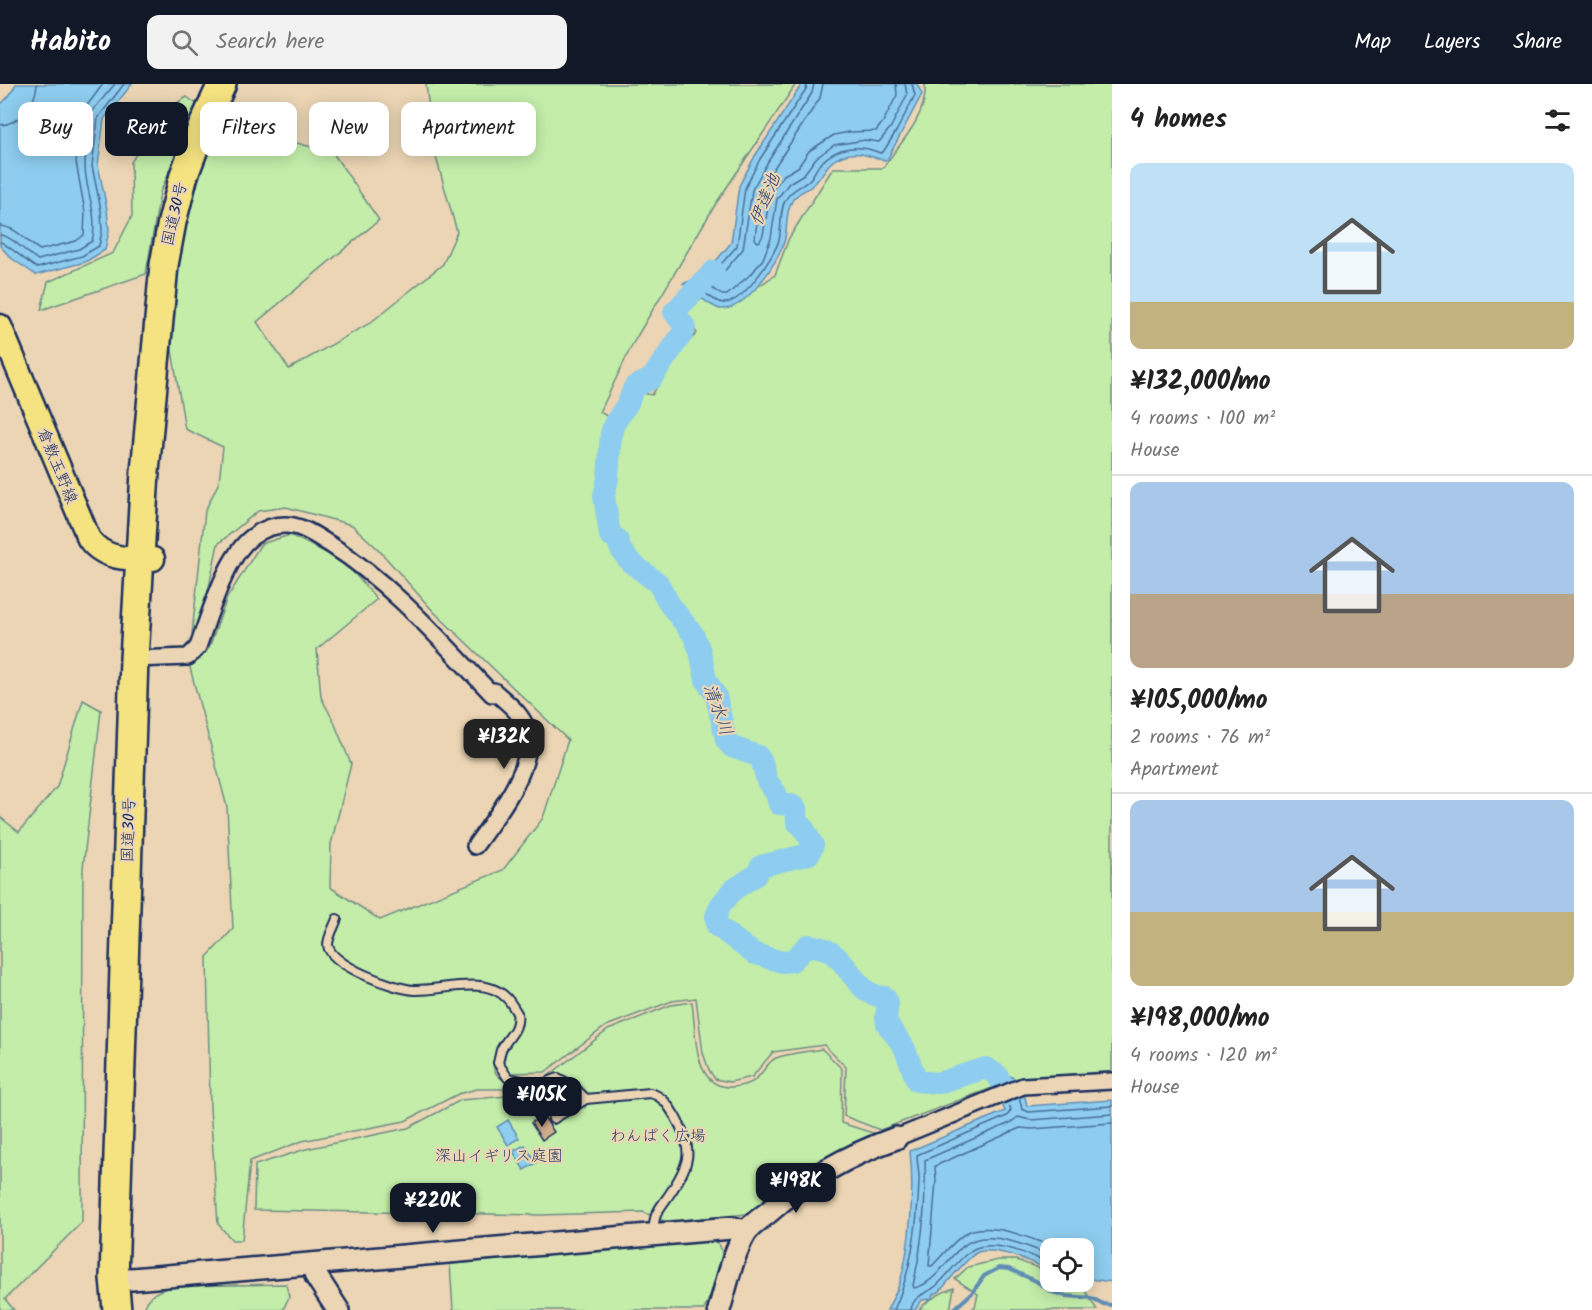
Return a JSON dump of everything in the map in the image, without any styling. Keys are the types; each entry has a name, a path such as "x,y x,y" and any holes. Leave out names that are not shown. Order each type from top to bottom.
{"highway":[{"name":"国道30号","path":"117,1310 123,1278 146,559 145,472 164,265 172,222 184,175 222,84"},
{"name":"国道30号","path":"123,1278 132,1310"}],"main road":[{"name":"倉敷玉野線","path":"0,326 89,539 95,548 105,554 120,558 146,559"}],"street":[{"path":"142,659 188,657 193,653 198,647 235,554 250,538 262,530 278,525 294,526 310,532 348,556 381,584 427,626 492,694 494,691 517,712 527,729 527,745 515,786 475,846"},
{"path":"719,1310 746,1232 807,1180 847,1158 1023,1086 1112,1081"},
{"path":"123,1278 732,1228 746,1232"},
{"path":"312,1264 316,1276 338,1310"}],"lane":[{"path":"337,919 328,943 330,951 338,961 351,968 393,986 414,990 474,985 492,988 507,997 517,1012 515,1030 502,1049 498,1063 508,1078 541,1085 558,1078 574,1087 586,1099"},
{"path":"553,1119 586,1099 650,1093 659,1095 681,1127 687,1145 687,1164 681,1178 657,1213 653,1234"}],"green space":[{"path":"426,84 796,84 715,205 633,343 600,412 616,422 628,411 637,392 652,395 676,355 697,333 682,316 710,292 744,296 775,275 789,238 833,168 883,168 918,118 925,96 925,84 1112,84 1112,1075 1008,1082 880,1130 844,1116 846,1067 824,1045 773,1052 752,1077 730,1082 715,1079 703,1053 696,998 672,1001 606,1026 545,1072 511,1073 505,1067 501,1057 495,1056 493,1063 496,1074 510,1083 523,1086 518,1089 477,1089 458,1094 405,1121 302,1141 250,1161 242,1240 232,1240 218,1224 210,1108 207,957 233,929 227,807 189,664 209,648 227,598 261,544 290,535 343,561 377,599 317,649 321,697 351,764 331,844 330,887 380,920 503,870 543,818 568,740 433,611 378,549 352,525 286,507 258,511 218,544 202,620 192,634 205,511 219,482 223,447 185,429 171,344 172,255 190,180 201,156 297,156 297,143 309,146 309,156 335,156 379,220 257,322 289,369 370,323 443,264 457,232 436,156 536,156 536,102 428,102"},
{"path":"187,97 198,105 188,128 188,102 179,102"},
{"path":"135,156 176,156 160,193 146,274 41,310 48,282 113,253 132,216 131,162"},
{"path":"83,700 101,710 83,868 82,1222 5,1299 14,1310 0,1310 0,817 19,832 57,787"},
{"name":"わんぱく広場","path":"692,1002 697,1050 701,1065 707,1077 717,1085 731,1087 750,1083 776,1058 822,1049 842,1069 841,1123 879,1135 761,1209 746,1214 667,1222 643,1212 541,1215 254,1210 255,1165 306,1149 408,1128 461,1100 519,1095 555,1082 575,1093 585,1107 585,1092 566,1076 548,1076 608,1030 671,1005"},
{"path":"715,1241 722,1253 721,1262 704,1310 453,1310 450,1264"},
{"path":"998,1260 1016,1260 1040,1268 1040,1292 1086,1292 1097,1310 970,1310 975,1307 978,1294 955,1279 968,1267"},
{"path":"286,1284 289,1297 283,1310 144,1310 152,1296 175,1286"},
{"path":"954,1288 950,1310 919,1310 935,1297"}],"water":[{"path":"16,84 132,84 118,102 105,102 98,165 109,231 105,250 85,262 36,275 11,258 0,246 0,105"},
{"name":"伊達池","path":"802,84 917,84 922,94 887,160 861,154 842,156 828,165 817,181 796,196 788,210 781,251 768,273 740,302 730,308 717,308 683,284 704,275 731,243 739,186 755,156"},
{"path":"993,1067 1016,1079 1024,1092 1027,1106 1112,1100 1112,1282 1094,1280 1094,1238 1040,1238 1040,1266 995,1251 978,1252 963,1264 939,1292 933,1294 931,1299 922,1300 915,1310 887,1310 899,1285 909,1237 912,1182 910,1151 1005,1111 990,1075"},
{"path":"508,1120 519,1138 508,1145 497,1127"},
{"path":"525,1145 536,1163 524,1170 513,1151"}],"building":[{"path":"543,1115 554,1132 542,1140 531,1123"}],"waterway":[{"name":"清水川","path":"714,271 674,312 685,327 683,333 651,379 634,387 628,403 614,424 604,496 610,535 617,539 621,550 630,562 658,583 670,605 693,634 700,651 706,680 716,696 726,740 732,747 758,756 779,804 796,808 797,822 803,827 813,845 809,854 761,866 756,875 733,890 720,906 716,916 717,926 753,953 782,962 792,961 808,945 827,950 842,962 867,991 885,997 888,1003 887,1024 904,1047 917,1081 938,1083 986,1068 997,1075 1009,1095"},
{"path":"953,1310 972,1293 984,1276 999,1268 1009,1269 1036,1281 1052,1292 1066,1296 1092,1298 1103,1304 1112,1305"}],"park label":[{"name":"深山イギリス庭園","path":"499,1156"}]}
